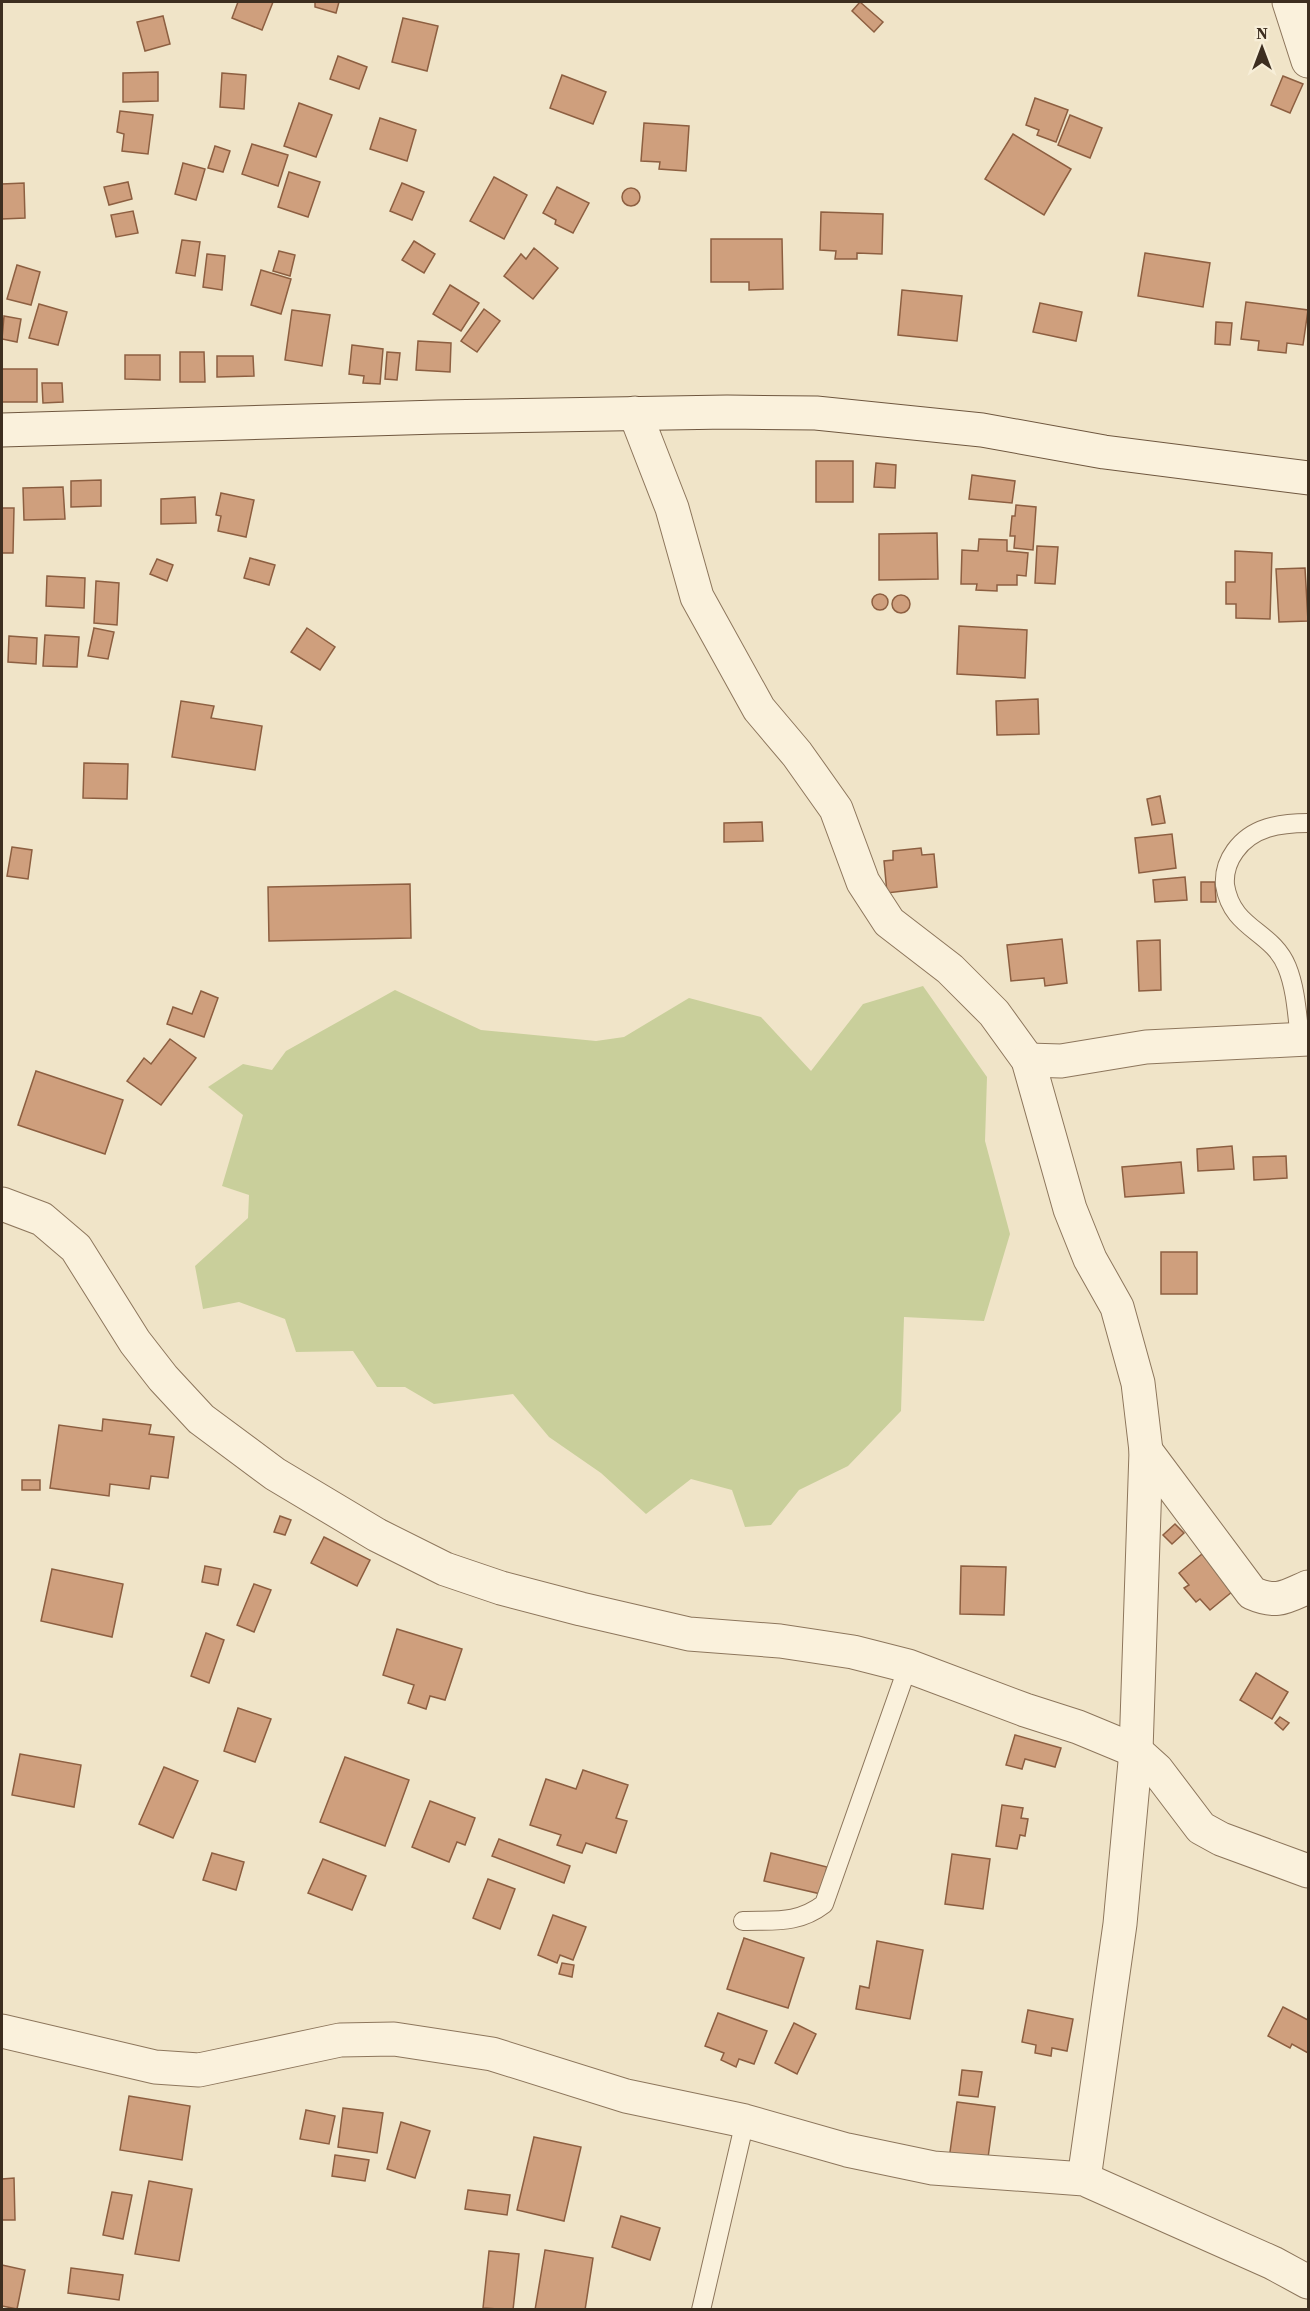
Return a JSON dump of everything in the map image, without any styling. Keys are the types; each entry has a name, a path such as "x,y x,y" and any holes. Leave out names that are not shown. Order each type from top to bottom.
{"street":[{"path":"1289,2 1308,61"},
{"path":"2,430 426,417 727,412 828,415 982,430 1104,452 1308,478"},
{"path":"635,414 672,508 697,597 759,709 797,754 836,809 863,882 889,922 950,969 994,1014 1028,1060 1070,1209 1090,1259 1117,1307 1138,1383 1146,1451 1136,1751 1120,1924 1084,2180"},
{"path":"1028,1060 1061,1061 1146,1047 1304,1039"},
{"path":"2,1204 42,1219 76,1248 135,1342 163,1378 201,1419 275,1474 377,1534 445,1569 501,1588 689,1634 790,1643 853,1652 908,1666 1025,1710 1078,1727 1136,1751 1157,1770 1201,1828 1221,1839 1308,1871"},
{"path":"1146,1451 1252,1593 1268,1600 1285,1597 1308,1587"},
{"path":"2,2031 155,2067 199,2070 340,2040 394,2039 492,2054 626,2096 745,2121 847,2150 933,2168 1084,2180 1273,2263 1308,2282"}],"lane":[{"path":"1304,1039 1287,966 1273,944 1240,920 1227,899 1225,879 1227,861 1239,845 1254,832 1273,826 1308,823"},
{"path":"743,1921 797,1919 812,1914 824,1904 908,1666"},
{"path":"701,2310 745,2121"}],"green space":[{"path":"923,986 987,1077 985,1141 1010,1234 984,1321 904,1317 901,1411 848,1466 799,1490 771,1525 745,1527 732,1490 691,1479 646,1514 601,1473 549,1437 513,1394 434,1404 405,1387 377,1387 353,1351 296,1352 285,1319 239,1302 203,1309 195,1266 248,1218 249,1195 222,1186 243,1115 208,1087 243,1064 272,1070 286,1051 395,990 481,1030 596,1041 624,1037 689,998 761,1017 811,1071 863,1004"}],"building":[{"path":"238,2 273,2 262,30 232,18"},
{"path":"315,2 339,2 336,13 315,7"},
{"path":"860,2 883,22 874,32 852,11"},
{"path":"163,16 170,44 145,51 137,22"},
{"path":"403,18 438,26 427,71 392,62"},
{"path":"338,56 367,67 359,89 330,79"},
{"path":"158,72 158,101 123,102 123,73"},
{"path":"222,73 246,75 244,109 220,107"},
{"path":"562,75 606,92 593,124 550,108"},
{"path":"1283,76 1303,84 1290,113 1271,105"},
{"path":"1035,98 1068,110 1056,142 1037,135 1039,130 1026,125"},
{"path":"299,103 332,115 316,157 284,146"},
{"path":"120,111 153,115 148,154 122,151 124,134 117,132"},
{"path":"1070,115 1102,128 1090,158 1058,145"},
{"path":"380,118 416,130 407,161 370,149"},
{"path":"644,123 689,126 686,171 659,169 660,162 641,161"},
{"path":"1013,134 1071,169 1044,215 985,179"},
{"path":"252,144 288,155 278,186 242,174"},
{"path":"215,146 230,151 223,172 208,168"},
{"path":"183,163 205,169 196,200 175,194"},
{"path":"289,172 320,182 308,217 278,207"},
{"path":"494,177 527,195 504,239 470,221"},
{"path":"128,182 132,199 109,205 104,187"},
{"path":"24,183 25,218 2,219 2,184"},
{"path":"402,183 424,192 412,220 390,211"},
{"path":"557,187 589,203 573,233 555,224 556,220 543,213"},
{"path":"631,188 637,191 640,197 637,203 631,206 625,203 622,197 625,191"},
{"path":"133,211 138,233 116,237 111,215"},
{"path":"821,212 883,214 882,254 857,253 857,259 835,259 836,251 820,250"},
{"path":"711,239 782,239 783,289 749,290 749,282 711,282"},
{"path":"182,240 200,242 195,276 176,273"},
{"path":"414,241 435,254 424,273 402,260"},
{"path":"534,248 558,268 533,299 504,276 521,254 526,259"},
{"path":"279,251 295,255 290,276 273,271"},
{"path":"1145,253 1210,263 1203,307 1138,296"},
{"path":"207,254 225,256 222,290 203,287"},
{"path":"17,265 40,272 31,305 7,299"},
{"path":"261,270 291,279 281,314 251,305"},
{"path":"450,285 479,303 461,331 433,314"},
{"path":"902,290 962,296 957,341 898,335"},
{"path":"1246,302 1308,310 1303,345 1287,343 1286,353 1258,350 1259,341 1241,339"},
{"path":"1040,303 1082,312 1076,341 1033,332"},
{"path":"39,304 67,312 58,345 29,338"},
{"path":"484,309 500,321 477,352 461,341"},
{"path":"292,310 330,315 322,366 285,360"},
{"path":"4,316 21,319 17,342 2,339"},
{"path":"1216,322 1232,323 1230,345 1215,344"},
{"path":"418,341 451,343 450,372 416,370"},
{"path":"352,345 383,349 380,384 363,383 364,376 349,374"},
{"path":"180,352 204,352 205,382 180,382"},
{"path":"387,352 400,353 397,380 385,379"},
{"path":"125,355 160,355 160,380 125,379"},
{"path":"217,356 253,356 254,376 217,377"},
{"path":"2,369 37,369 37,402 2,402"},
{"path":"42,383 62,383 63,402 43,403"},
{"path":"816,461 853,461 853,502 816,502"},
{"path":"876,463 896,465 895,488 874,487"},
{"path":"972,475 1015,481 1012,503 969,499"},
{"path":"101,480 101,506 71,507 71,481"},
{"path":"63,487 65,519 24,520 23,488"},
{"path":"221,493 254,500 246,537 218,531 221,516 216,515"},
{"path":"195,497 196,523 161,524 161,499"},
{"path":"1016,505 1036,507 1033,550 1014,548 1015,536 1010,536 1012,516 1015,516"},
{"path":"2,508 14,508 13,553 2,553"},
{"path":"937,533 938,579 879,580 879,534"},
{"path":"979,539 1007,540 1007,551 1028,553 1026,576 1017,575 1017,585 997,585 997,591 976,590 977,584 961,584 962,550 978,551"},
{"path":"1037,546 1058,547 1055,584 1035,583"},
{"path":"1235,551 1272,553 1270,619 1236,618 1236,604 1226,604 1226,582 1235,582"},
{"path":"250,558 275,565 269,585 244,578"},
{"path":"157,559 173,565 167,581 150,574"},
{"path":"1305,568 1308,621 1279,622 1276,569"},
{"path":"47,576 85,578 84,608 46,606"},
{"path":"96,581 119,583 117,625 94,623"},
{"path":"880,594 888,602 880,610 872,602"},
{"path":"901,595 907,598 910,604 907,610 901,613 895,610 892,604 895,598"},
{"path":"959,626 1027,630 1025,678 957,674"},
{"path":"94,628 114,632 108,659 88,656"},
{"path":"307,628 335,647 320,670 291,652"},
{"path":"45,635 79,637 77,667 43,666"},
{"path":"9,636 37,638 36,664 8,662"},
{"path":"1038,699 1039,734 997,735 996,701"},
{"path":"181,701 214,706 211,718 262,726 255,770 172,757"},
{"path":"84,763 128,764 127,799 83,798"},
{"path":"1160,796 1165,823 1152,825 1147,799"},
{"path":"762,822 763,841 724,842 724,823"},
{"path":"1172,834 1176,868 1139,873 1135,838"},
{"path":"12,847 32,850 28,879 7,876"},
{"path":"921,848 922,855 934,854 937,887 887,893 884,861 893,860 893,851"},
{"path":"1185,877 1187,900 1155,902 1153,880"},
{"path":"1201,882 1215,882 1216,902 1201,902"},
{"path":"410,884 411,938 269,941 268,887"},
{"path":"1062,939 1067,983 1045,986 1044,978 1011,981 1007,945"},
{"path":"1160,940 1161,990 1139,991 1137,941"},
{"path":"201,991 218,998 204,1037 167,1024 173,1007 192,1014"},
{"path":"170,1039 196,1058 161,1105 127,1081 144,1058 151,1064"},
{"path":"36,1071 123,1100 105,1154 18,1125"},
{"path":"1232,1146 1234,1169 1198,1171 1197,1149"},
{"path":"1286,1156 1287,1178 1254,1180 1253,1157"},
{"path":"1181,1162 1184,1193 1125,1197 1122,1167"},
{"path":"1161,1252 1197,1252 1197,1294 1161,1294"},
{"path":"103,1419 151,1425 149,1434 174,1437 168,1478 151,1476 149,1489 110,1484 109,1496 50,1488 59,1425 102,1431"},
{"path":"22,1480 40,1480 40,1490 22,1490"},
{"path":"280,1516 291,1520 285,1535 274,1532"},
{"path":"1175,1524 1184,1533 1172,1544 1163,1535"},
{"path":"324,1537 370,1560 357,1586 311,1563"},
{"path":"1202,1554 1233,1591 1210,1610 1200,1599 1196,1602 1184,1588 1189,1585 1179,1573"},
{"path":"205,1566 221,1569 218,1585 202,1582"},
{"path":"961,1566 1006,1567 1004,1615 960,1614"},
{"path":"52,1569 123,1584 112,1637 41,1621"},
{"path":"254,1584 271,1590 254,1632 237,1625"},
{"path":"397,1629 462,1649 445,1700 430,1696 426,1709 408,1703 414,1685 383,1675"},
{"path":"206,1633 224,1640 209,1683 191,1676"},
{"path":"1256,1673 1288,1692 1272,1719 1240,1700"},
{"path":"238,1708 271,1719 255,1762 224,1751"},
{"path":"1280,1717 1289,1723 1283,1730 1275,1723"},
{"path":"1015,1735 1061,1748 1055,1767 1025,1759 1022,1769 1006,1765"},
{"path":"20,1754 81,1765 74,1807 12,1795"},
{"path":"345,1757 409,1780 385,1846 320,1822"},
{"path":"164,1767 198,1781 173,1838 139,1824"},
{"path":"583,1770 628,1785 616,1818 627,1821 616,1853 586,1843 582,1853 557,1845 561,1835 530,1825 546,1779 576,1789"},
{"path":"430,1801 475,1818 465,1845 457,1842 449,1862 412,1847"},
{"path":"1002,1805 1023,1808 1021,1818 1028,1819 1025,1836 1020,1835 1017,1849 996,1846"},
{"path":"499,1839 570,1866 564,1883 492,1856"},
{"path":"212,1853 244,1862 236,1890 203,1880"},
{"path":"771,1853 827,1867 821,1894 764,1881"},
{"path":"952,1854 990,1859 983,1909 945,1904"},
{"path":"323,1859 366,1876 352,1910 308,1893"},
{"path":"488,1879 515,1889 500,1929 473,1918"},
{"path":"553,1915 586,1927 573,1960 560,1955 557,1963 538,1955"},
{"path":"744,1938 804,1958 788,2008 727,1989"},
{"path":"877,1941 923,1950 910,2019 856,2009 860,1986 869,1988"},
{"path":"562,1963 574,1965 572,1977 559,1974"},
{"path":"1283,2007 1308,2020 1308,2053 1292,2044 1290,2048 1268,2036"},
{"path":"1028,2010 1073,2019 1067,2051 1052,2048 1051,2056 1035,2053 1036,2045 1022,2042"},
{"path":"718,2013 767,2031 754,2064 739,2059 736,2067 721,2060 724,2053 705,2046"},
{"path":"794,2023 816,2034 797,2074 775,2063"},
{"path":"962,2070 982,2072 978,2097 959,2095"},
{"path":"129,2096 190,2106 182,2160 120,2150"},
{"path":"957,2102 995,2107 987,2165 949,2159"},
{"path":"343,2108 383,2113 377,2153 338,2147"},
{"path":"306,2110 335,2116 329,2144 300,2139"},
{"path":"401,2122 430,2131 415,2178 387,2169"},
{"path":"534,2137 581,2147 564,2221 517,2210"},
{"path":"335,2155 369,2160 365,2181 332,2176"},
{"path":"14,2178 15,2220 2,2220 2,2179"},
{"path":"149,2181 192,2189 179,2261 135,2254"},
{"path":"468,2190 510,2195 507,2215 465,2209"},
{"path":"112,2192 132,2195 123,2239 103,2235"},
{"path":"621,2216 660,2228 650,2260 612,2247"},
{"path":"545,2250 593,2258 585,2310 535,2310"},
{"path":"489,2251 519,2254 513,2310 483,2308"},
{"path":"2,2265 25,2270 17,2309 2,2306"},
{"path":"71,2268 123,2275 119,2300 68,2293"}]}
